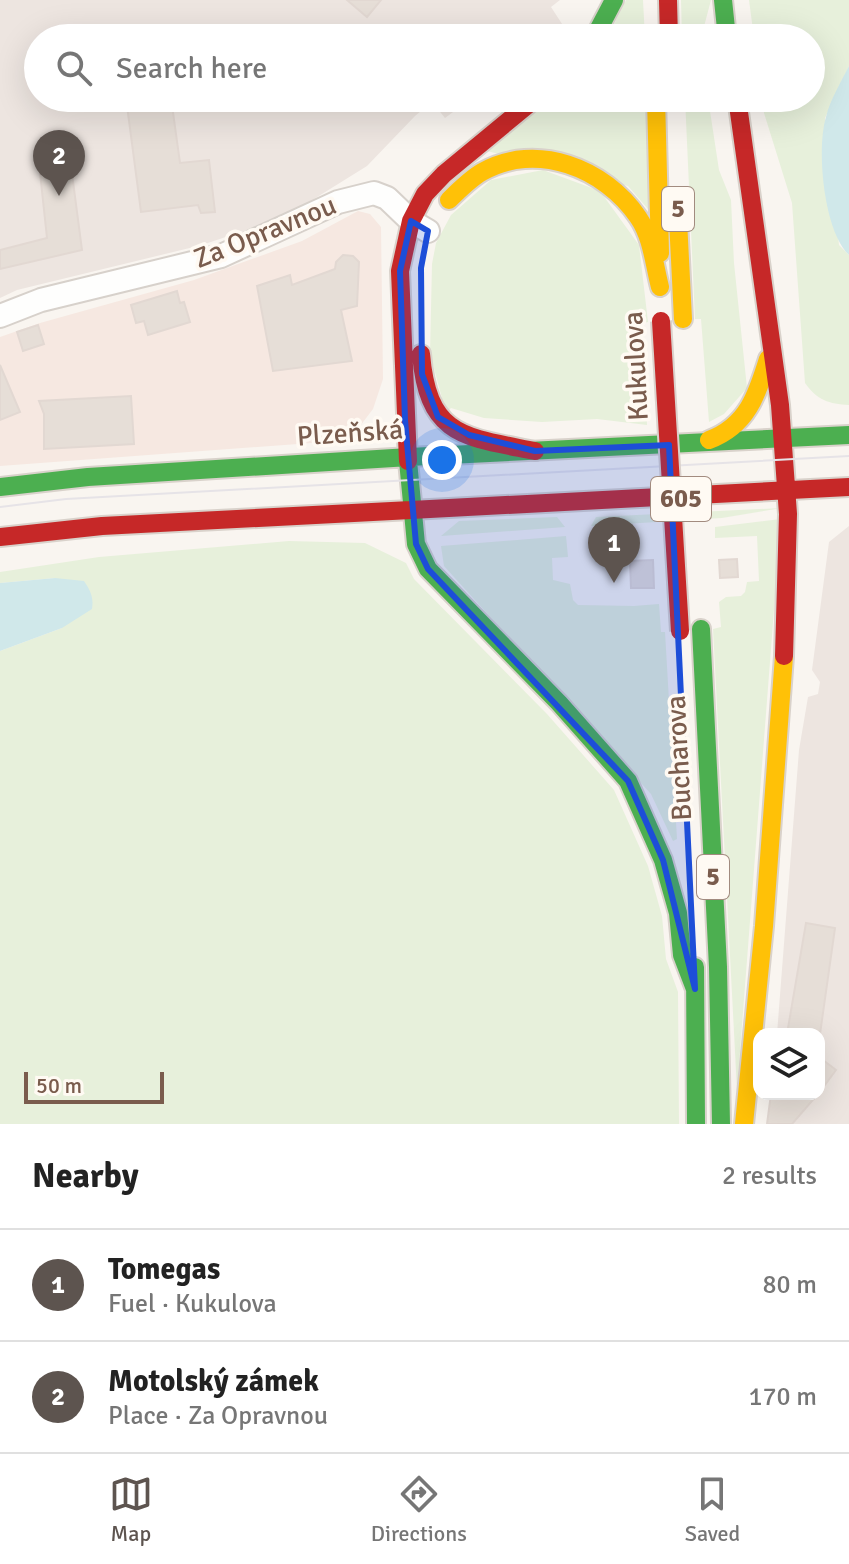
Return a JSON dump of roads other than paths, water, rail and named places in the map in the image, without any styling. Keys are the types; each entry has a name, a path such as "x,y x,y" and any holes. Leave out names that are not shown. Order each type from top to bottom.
{"main road":[{"path":"601,24 614,0"},
{"path":"652,0 653,24"},
{"path":"668,0 669,24"},
{"path":"723,0 726,24"},
{"path":"428,225 425,194 444,174 519,112"},
{"name":"Kukulova","path":"656,112 661,321 680,638"},
{"name":"Kukulova","path":"673,112 685,343"},
{"path":"739,112 772,345 788,514 786,621 764,926 744,1124"},
{"path":"660,287 640,220 612,188 593,174 569,163 529,160 484,171 448,201 428,225 404,245 400,271 405,420 416,544 428,569 559,703 628,781 663,860 678,913 682,955 695,989"},
{"path":"421,328 424,388 438,417 461,432 535,451"},
{"path":"772,345 785,387 799,405"},
{"path":"694,507 692,453 725,434 748,413 756,400 772,345"},
{"path":"816,416 849,434"},
{"name":"Plzeňská","path":"0,487 88,477 409,457 535,451 692,453 782,438 849,434"},
{"path":"824,508 849,490"},
{"name":"605","path":"0,537 102,526 849,490"},
{"path":"786,621 806,530"},
{"name":"Bucharova","path":"701,622 718,967 721,1124"},
{"name":"5","path":"694,895 696,1124"}],"street":[{"name":"Za Opravnou","path":"0,316 41,300 221,256 338,202 374,193 428,225"}],"water":[{"path":"849,66 849,255 840,244 828,210 822,149 828,111"},
{"path":"55,578 84,581 91,594 92,609 62,628 0,651 0,583"}],"tram line":[{"path":"0,507 66,499 849,456"}],"place":[{"name":"Motolský zámek","path":"59,196"},
{"name":"Tomegas","path":"614,583"}]}
